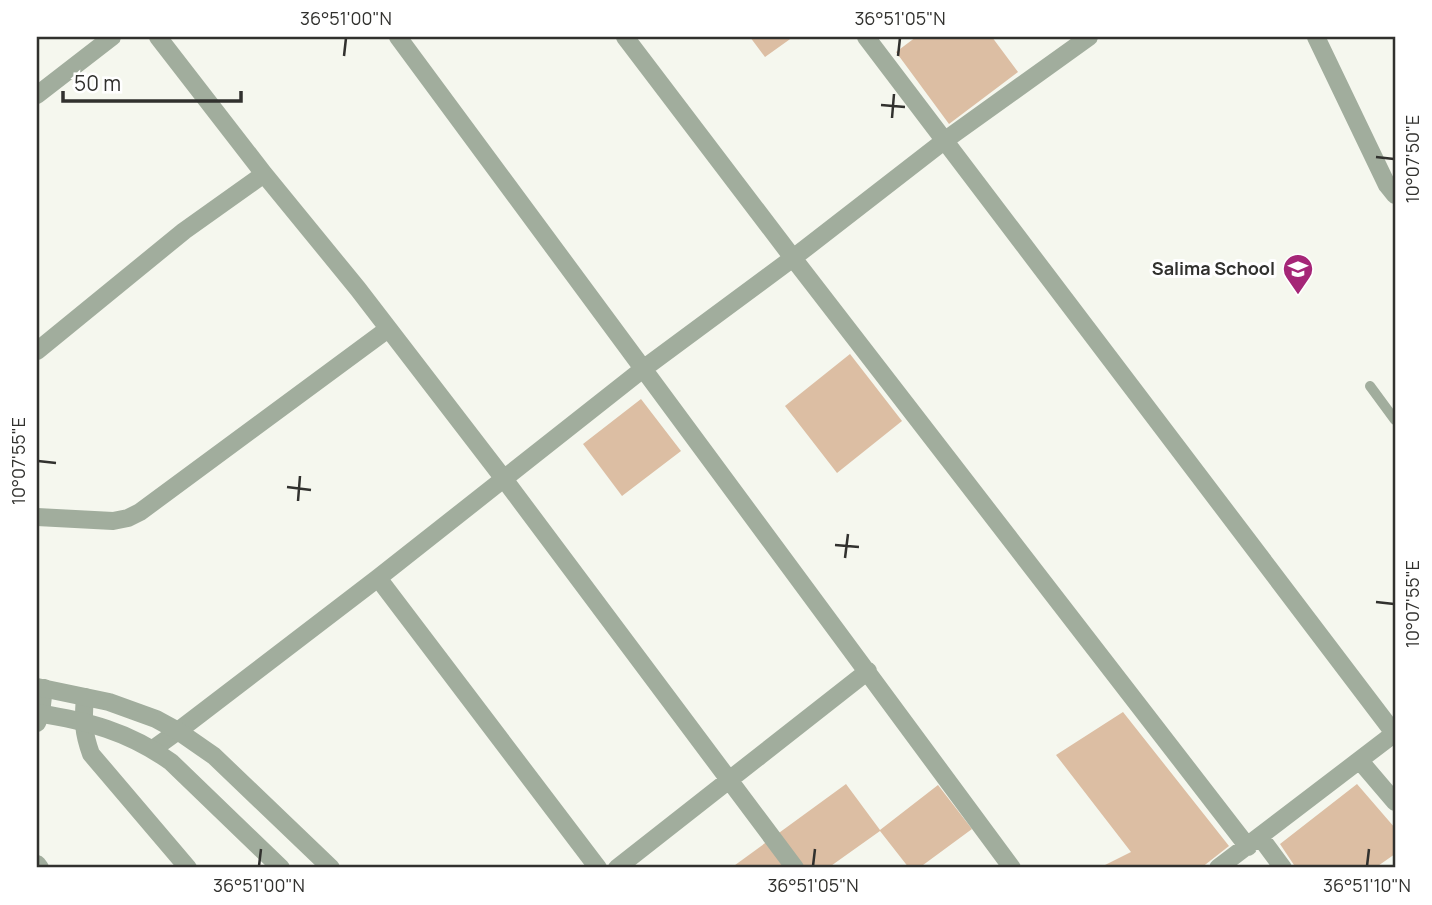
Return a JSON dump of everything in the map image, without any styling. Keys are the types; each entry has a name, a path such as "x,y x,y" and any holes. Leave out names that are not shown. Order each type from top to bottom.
{"street":[{"path":"37,95 112,37"},
{"path":"158,37 388,328 795,868"},
{"path":"398,37 1012,868"},
{"path":"625,37 793,258 1254,842 1283,868"},
{"path":"866,37 1395,733 1219,868"},
{"path":"153,749 378,578 643,369 944,141 1089,37"},
{"path":"1316,37 1387,185 1395,195"},
{"path":"37,351 184,231 264,174"},
{"path":"37,517 113,521 140,512 388,328"},
{"path":"378,578 598,868"},
{"path":"617,868 867,671"},
{"path":"281,868 171,762 153,749 131,737 83,721 38,716 40,687 110,702 156,719 178,731 214,756 331,868"},
{"path":"85,697 83,721 91,754 188,868"},
{"path":"1360,761 1395,802"},
{"path":"37,864 40,868"}],"lane":[{"path":"1370,386 1395,420"}],"shaded area":[{"path":"750,37 793,37 765,57"},
{"path":"916,37 992,37 1018,72 949,124 896,52"},
{"path":"850,354 902,421 837,473 785,406"},
{"path":"641,399 681,451 622,496 583,444"},
{"path":"1123,712 1229,846 1201,868 1099,868 1131,852 1056,755"},
{"path":"846,784 880,830 938,785 972,829 919,868 909,868 880,831 828,868 731,868"},
{"path":"1357,784 1395,828 1395,854 1375,868 1296,868 1280,844"}],"place":[{"name":"Salima School","path":"1298,296"}]}
